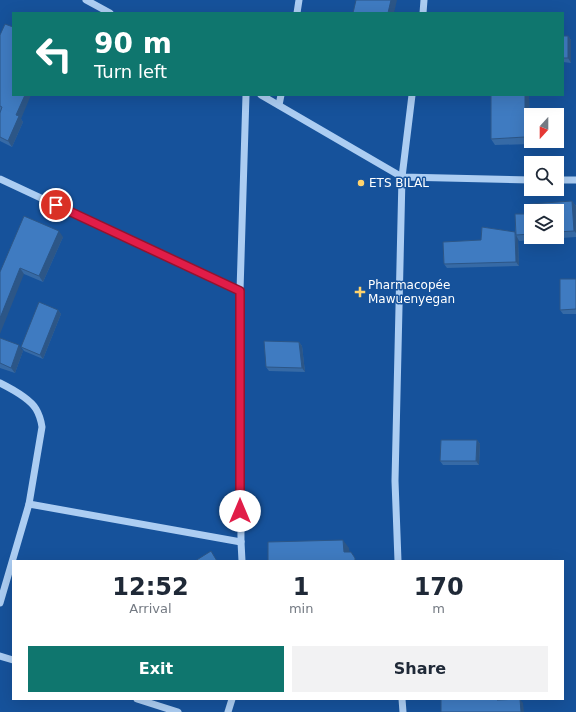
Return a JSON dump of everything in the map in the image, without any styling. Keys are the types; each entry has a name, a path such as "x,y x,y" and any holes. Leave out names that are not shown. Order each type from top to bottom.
{"street":[{"path":"86,0 108,12"},
{"path":"297,12 299,0"},
{"path":"423,12 424,0"},
{"path":"242,560 240,291 246,96"},
{"path":"263,96 402,177 524,180"},
{"path":"279,105 281,96"},
{"path":"398,560 395,482 402,177 412,96"},
{"path":"0,179 240,291"},
{"path":"564,180 576,180"},
{"path":"0,383 35,407 40,417 42,427 29,504 13,560"},
{"path":"29,504 241,542"},
{"path":"0,603 12,562"},
{"path":"0,656 12,660"},
{"path":"140,700 178,712"},
{"path":"228,712 232,700"},
{"path":"402,700 403,712"}],"building":[{"path":"356,0 391,0 388,12 353,12"},
{"path":"5,24 12,27 12,96 25,96 16,115 19,116 8,141 0,137 0,113 2,107 0,106 0,35"},
{"path":"564,36 568,36 568,58 564,58"},
{"path":"491,96 525,96 524,137 491,139"},
{"path":"572,201 574,231 564,232 564,204 530,204"},
{"path":"515,214 524,214 524,234 516,235"},
{"path":"24,216 59,231 39,276 20,268 0,318 0,272"},
{"path":"482,227 515,232 516,262 444,264 443,242 481,240"},
{"path":"560,279 576,279 576,309 560,310"},
{"path":"39,302 58,310 40,355 21,347"},
{"path":"0,338 19,345 11,368 0,363"},
{"path":"264,341 299,342 302,368 266,367"},
{"path":"441,440 477,440 476,461 440,461"},
{"path":"343,540 344,552 351,552 355,560 268,560 268,542"},
{"path":"211,551 216,560 197,560"},
{"path":"441,700 520,700 521,712 441,712"}],"place":[{"name":"ETS BILAL","path":"361,183"},
{"name":"Pharmacopée Mawuenyegan","path":"360,292"}],"route":[{"path":"56,205 240,291 240,511"}]}
